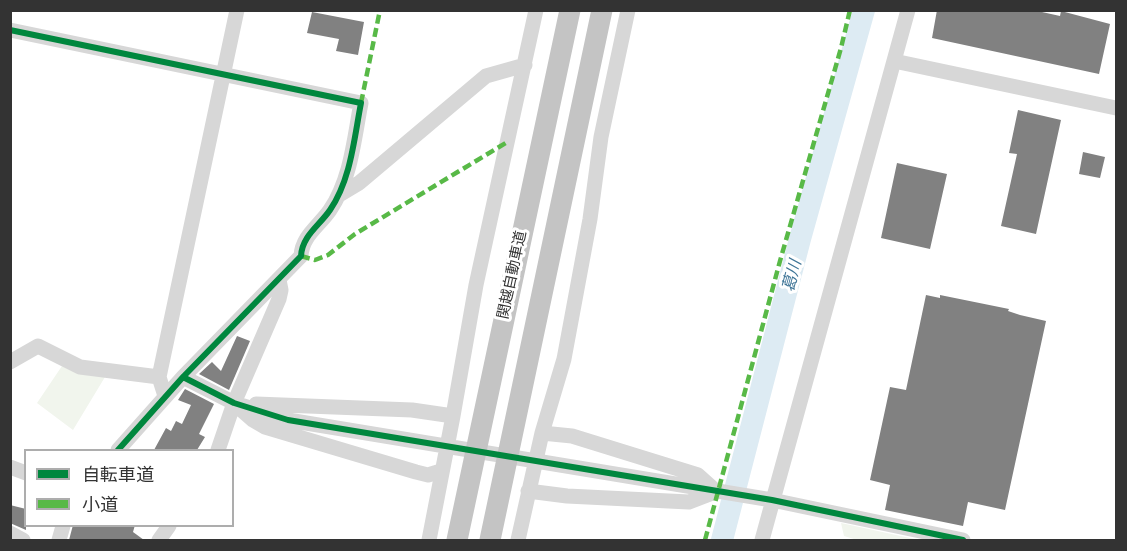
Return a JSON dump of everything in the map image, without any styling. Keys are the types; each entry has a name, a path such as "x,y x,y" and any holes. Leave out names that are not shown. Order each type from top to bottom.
{"highway":[{"name":"関越自動車道","path":"457,540 570,10"},
{"path":"490,540 602,10"}],"street":[{"path":"165,396 159,377 237,10"},
{"path":"429,540 476,285 536,10"},
{"path":"518,540 542,433 564,359 590,219 601,137 628,10"},
{"path":"762,540 766,500 908,10"},
{"path":"10,30 361,104 345,180 329,212 308,235 302,246 301,256 165,396 119,449"},
{"path":"894,61 1116,108"},
{"path":"339,195 359,183 486,76 525,65"},
{"path":"218,449 234,404 279,299 281,290 279,280"},
{"path":"10,362 38,346 80,367 159,377"},
{"path":"183,378 234,404 288,420 766,500 963,540"},
{"path":"234,404 412,410 453,416"},
{"path":"234,404 265,427 416,472 428,475 441,471"},
{"path":"542,433 572,436 698,475 718,492"},
{"path":"528,491 567,496 678,502 689,502 718,492"},
{"path":"159,540 168,527"},
{"path":"10,533 23,540"}],"shaded area":[{"path":"64,363 105,377 73,430 37,403"},
{"path":"841,523 919,540 857,540 844,536"}],"building":[{"path":"937,10 1033,10 1060,16 1061,11 1110,24 1099,74 932,38"},
{"path":"312,12 364,22 358,55 336,51 339,39 307,33"},
{"path":"1018,110 1061,120 1036,234 1001,226 1017,154 1009,153"},
{"path":"1083,152 1105,157 1100,178 1079,174"},
{"path":"897,163 947,174 930,249 881,238"},
{"path":"926,295 940,298 940,295 1009,309 1008,311 1020,315 1046,321 1005,510 968,502 963,526 885,510 890,485 870,480 890,387 906,390"},
{"path":"237,336 250,341 229,390 199,374 212,362 221,371"},
{"path":"185,389 214,404 199,434 205,437 198,449 155,449 166,428 171,431 176,421 182,424 191,405 178,400"},
{"path":"10,505 24,508 26,530 10,523"},
{"path":"72,527 134,527 133,532 144,540 69,540"}],"waterway":[{"name":"葛川","path":"722,540 800,239 864,10"}],"marked path":[{"path":"361,103 380,10"},
{"path":"705,540 850,10"},
{"path":"301,256 315,260 328,255 355,234 509,141"}],"cycle path":[{"path":"10,30 361,103 351,158 343,185 330,210 304,243 301,256 183,377 119,449"},
{"path":"183,377 234,403 288,420 772,500 963,540"}]}
